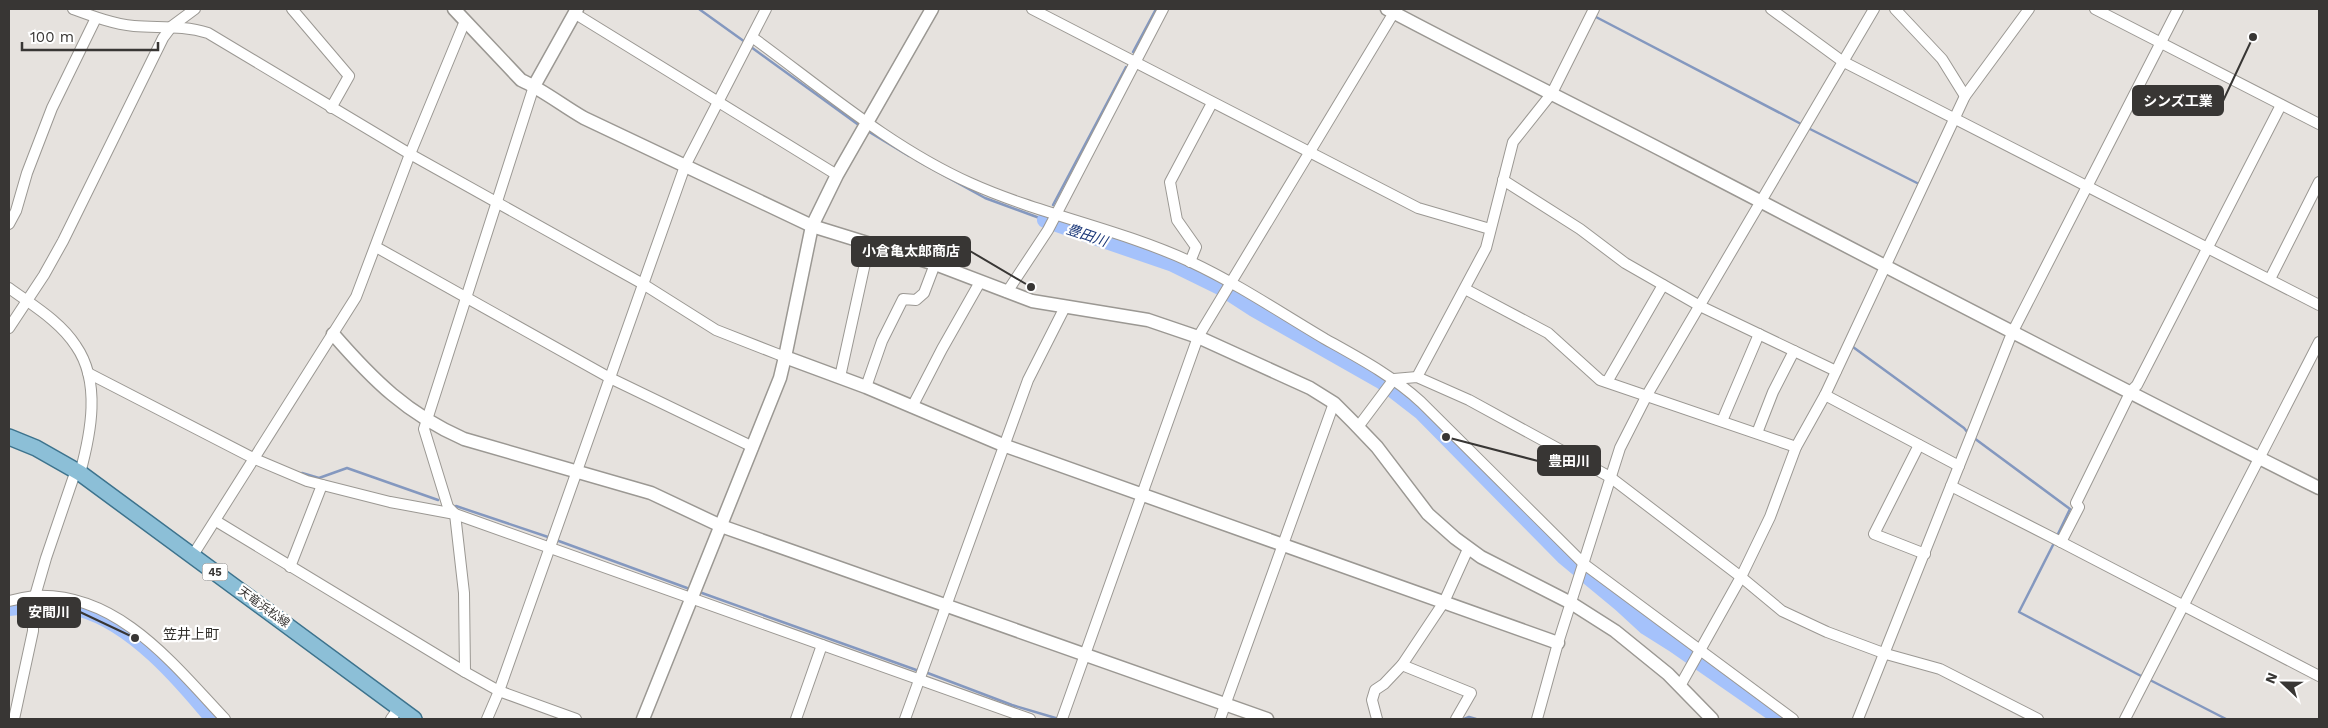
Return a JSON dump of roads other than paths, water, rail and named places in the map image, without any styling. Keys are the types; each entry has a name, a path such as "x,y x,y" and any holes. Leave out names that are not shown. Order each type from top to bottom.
{"main road":[{"name":"天竜浜松線","path":"9,438 36,448 78,471 193,555 395,714 414,719"}],"street":[{"path":"73,9 96,18 134,26 190,28 222,40 331,108 643,284 716,330 866,387 1003,445 1558,643"},
{"path":"9,328 44,275 67,233 163,38 172,26 196,9"},
{"path":"292,9 350,76 331,108"},
{"path":"454,9 521,80 534,86 584,118 812,226 935,264 1032,301 1139,318 1198,337 1304,385 1334,403 1377,448 1428,514 1468,548 1571,603 1615,631 1648,656 1680,686 1705,716"},
{"path":"487,719 499,691 685,166 766,9"},
{"path":"643,719 780,378 812,226 837,175 932,9"},
{"path":"1032,9 1418,208 1490,229"},
{"path":"1006,292 1048,230 1164,9"},
{"path":"1771,9 1842,61 1955,117 2088,188 2319,305"},
{"path":"1537,719 1558,643 1622,442 1842,61 1874,9"},
{"path":"1895,9 1942,59 1965,96"},
{"path":"1680,686 1741,577 1770,517 1796,447 1825,395 1965,96 2029,9"},
{"path":"2095,9 2319,124"},
{"path":"1858,719 1886,654 2012,333 2088,188 2159,43 2178,9"},
{"path":"1063,717 1198,337 1309,153 1392,10 2012,333 2319,488"},
{"path":"1418,377 1486,248 1514,142 1552,93 1590,10"},
{"path":"465,672 464,592 455,514 448,507 424,429 534,86 576,11 718,102 837,175"},
{"path":"9,224 16,211 52,108 96,18"},
{"path":"193,555 256,459 356,297 410,154 466,21"},
{"path":"751,38 865,127 941,168 1006,199 1190,262 1394,379 1421,402 1583,565 1699,652 1793,719"},
{"path":"1190,262 1196,247 1177,220 1170,182 1212,103"},
{"path":"2056,540 2079,507 2076,503 2130,391 2137,386 2281,105"},
{"path":"1503,180 1572,224 1625,263 1663,285 1700,306 1836,371"},
{"path":"2270,279 2319,182"},
{"path":"840,377 869,245"},
{"path":"376,247 610,378 752,447"},
{"path":"866,387 882,341 903,300 916,300 924,292 935,264"},
{"path":"912,407 980,282"},
{"path":"1607,382 1663,285"},
{"path":"9,288 54,321 76,345 87,365 92,396 87,451 46,558 35,596"},
{"path":"1465,289 1548,333 1600,380 1796,447"},
{"path":"904,719 1028,380 1065,307"},
{"path":"333,334 382,388 417,415 464,439 651,493 678,504 721,526 1267,719"},
{"path":"1722,421 1759,334"},
{"path":"2125,719 2319,342"},
{"path":"1757,433 1773,392 1794,351"},
{"path":"88,373 256,459 307,481 390,502 455,514 552,542 691,598 1030,719"},
{"path":"1358,427 1394,379 1418,377 1469,400 1610,477 1741,577 1782,611 1827,632 1886,654 1940,669 2038,719"},
{"path":"1825,395 1918,446 1959,466"},
{"path":"1220,719 1281,544 1334,403"},
{"path":"1918,446 1874,534 1925,554"},
{"path":"290,567 322,485"},
{"path":"1951,486 2319,676"},
{"path":"216,521 499,691 576,719"},
{"path":"1376,719 1372,700 1375,690 1384,684 1402,665 1444,602 1468,548"},
{"path":"9,601 35,596 58,597 101,608 125,623 156,647 225,719"},
{"path":"14,719 33,631 33,615"},
{"path":"796,719 822,645"},
{"path":"1402,665 1471,693 1456,719"}],"waterway":[{"path":"699,9 745,42"},
{"path":"1133,52 1156,9"},
{"path":"1596,17 1803,125"},
{"path":"751,47 860,126"},
{"path":"1053,205 1126,67"},
{"path":"1808,128 1919,184 1918,186"},
{"path":"866,130 909,156"},
{"path":"916,160 985,198 1045,220 1047,216"},
{"name":"豊田川","path":"1045,220 1173,264 1220,287 1254,309 1381,381 1421,412 1563,556 1646,627 1781,719"},
{"path":"1853,347 1964,428 1968,433"},
{"path":"1974,438 2070,509 2057,536"},
{"path":"302,473 319,478 347,468 438,500"},
{"path":"456,506 551,538"},
{"path":"556,540 687,588"},
{"path":"2055,541 2019,612 2143,677"},
{"path":"702,593 919,671"},
{"path":"9,608 63,605 100,616 119,627 154,655 186,687 213,719"},
{"path":"925,672 1012,705 1059,719"},
{"path":"2148,679 2226,719"},
{"path":"1464,719 1469,717 1476,719"}],"place":[{"name":"シンズ工業","path":"2253,37"},
{"name":"小倉亀太郎商店","path":"1031,287"},
{"name":"豊田川","path":"1446,437"},
{"name":"安間川","path":"135,638"}],"district":[{"name":"笠井上町","path":"191,634"}]}
